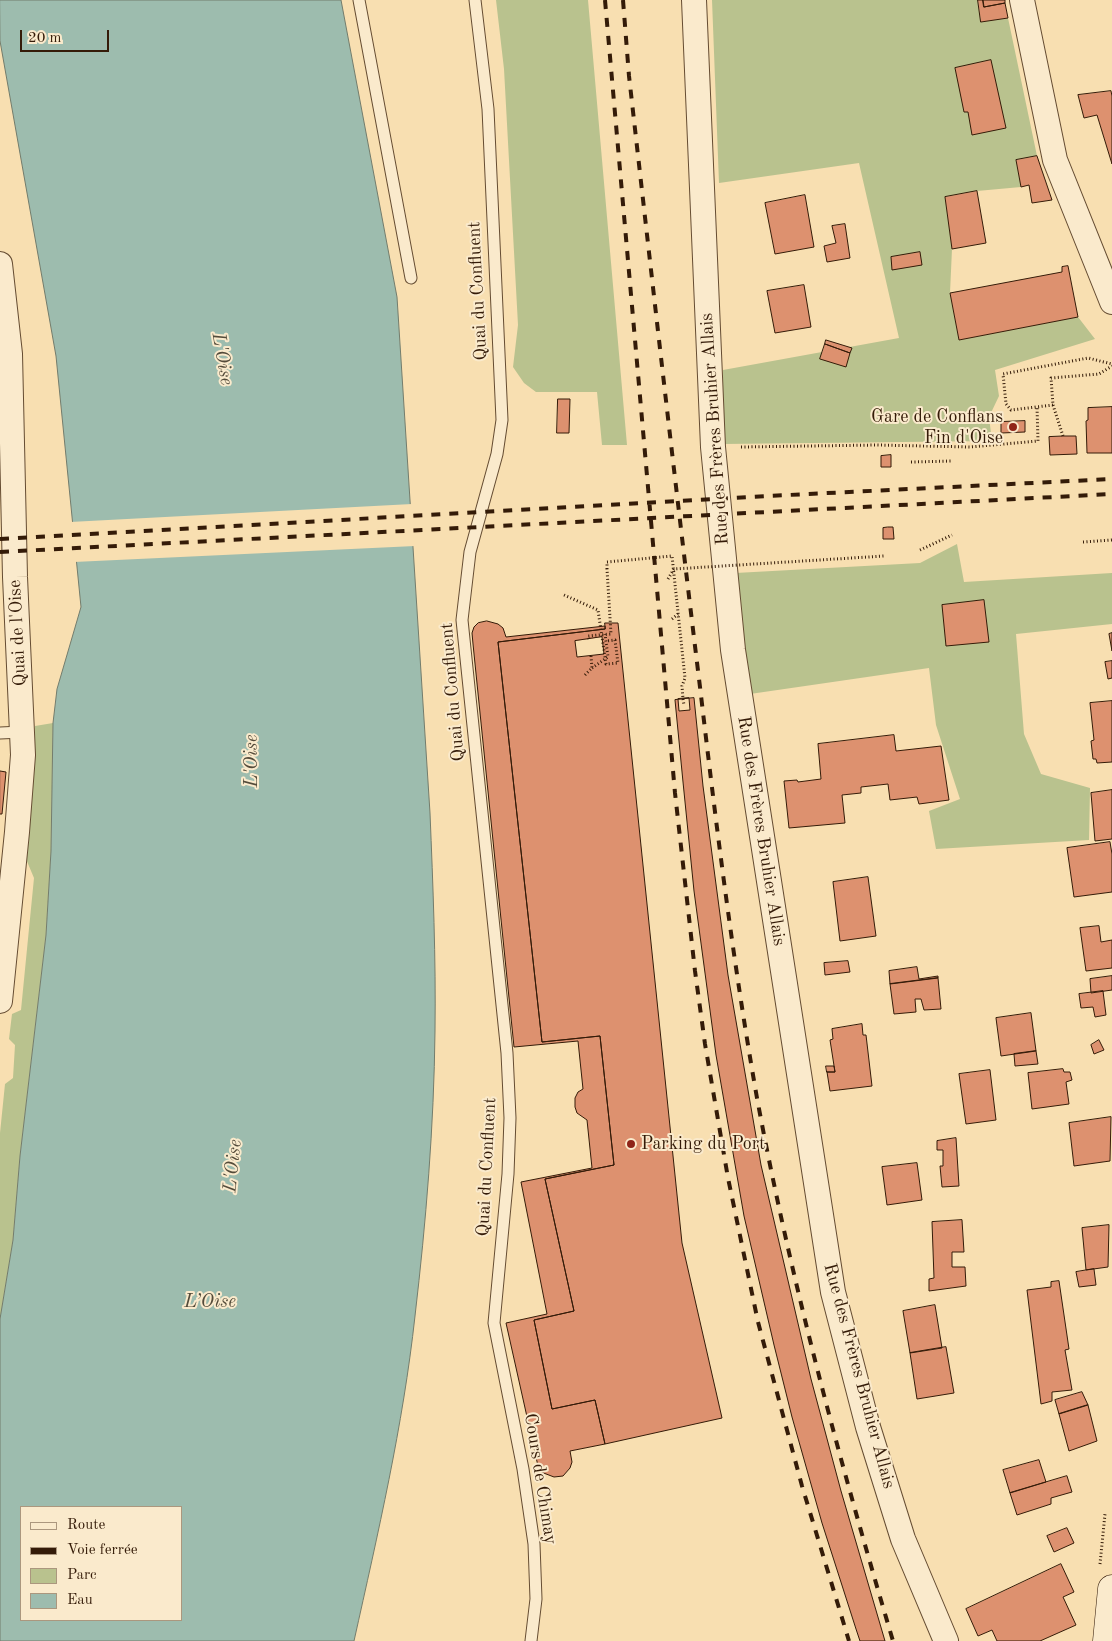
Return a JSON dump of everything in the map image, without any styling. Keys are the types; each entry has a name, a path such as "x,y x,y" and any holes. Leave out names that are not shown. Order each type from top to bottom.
{"street":[{"name":"Rue des Frères Bruhier Allais","path":"694,0 712,447 733,650 833,1292 868,1427 903,1539 946,1641"},
{"path":"1022,0 1055,160 1112,302"},
{"name":"Quai de l'Oise","path":"0,264 15,577 11,732 23,756 0,1000"},
{"path":"1106,1641 1112,1589"}],"lane":[{"path":"359,0 411,278"},
{"name":"Quai du Confluent","path":"475,0 488,109 502,420 497,454 470,552 462,620 507,1053 510,1118 508,1174 494,1323"},
{"name":"Cours de Chimay","path":"494,1323 523,1469 534,1544 536,1599 531,1641"}],"path":[{"path":"1054,405 1010,410 1006,404 1003,374 1088,358 1112,365"},
{"path":"1063,436 1054,405 1051,378 1099,374 1112,365"},
{"path":"712,447 877,445 970,447 1038,441 1037,407"},
{"path":"911,462 952,461"},
{"path":"920,550 952,535"},
{"path":"1083,542 1112,540"},
{"path":"589,639 588,636 610,634 607,562 672,556 685,678 682,686 684,705"},
{"path":"674,569 884,556"},
{"path":"668,579 674,569"},
{"path":"564,595 598,610 606,664 618,663 615,640 606,641"},
{"path":"672,619 678,614"},
{"path":"585,676 592,668 608,657 605,634"},
{"path":"590,656 592,668"}],"green space":[{"path":"496,0 588,0 627,445 602,445 597,392 536,392 524,383 513,367 518,325 504,69"},
{"path":"712,0 978,0 981,22 1008,18 1037,156 1016,160 1021,187 977,191 945,197 952,249 950,293 959,340 1078,317 1095,339 995,370 999,396 989,417 992,441 723,444 723,370 899,338 859,163 719,183"},
{"path":"957,544 964,582 1112,573 1112,624 1016,634 1024,734 1041,774 1090,788 1089,840 936,849 929,811 960,799 936,725 929,668 750,694 717,574 920,563"},
{"path":"53,723 51,851 46,935 20,1156 13,1240 0,1319 0,1133 5,1084 13,1078 15,1045 9,1039 12,1014 21,1010 34,878 26,859 35,726"}],"water":[{"name":"L’Oise","path":"0,0 341,0 397,297 430,813 435,977 431,1138 426,1210 410,1357 397,1439 354,1641 0,1641 0,1319 13,1240 20,1156 46,935 51,851 53,723 57,689 81,607 56,356 0,41"}],"pier":[{"path":"412,504 415,546 74,562 70,522"}],"building":[{"path":"978,0 983,0 984,7 1005,3 1008,18 981,22"},
{"path":"983,0 1005,0 1005,3 984,7"},
{"path":"991,60 1006,128 972,135 968,112 964,112 955,68"},
{"path":"1111,91 1112,164 1097,115 1084,118 1078,95"},
{"path":"1037,156 1052,200 1032,203 1029,185 1021,187 1016,160"},
{"path":"977,191 986,243 952,249 945,197"},
{"path":"805,195 814,247 775,254 765,203"},
{"path":"845,224 850,258 827,262 824,246 836,243 832,226"},
{"path":"920,252 922,265 892,270 891,257"},
{"path":"1068,266 1078,317 959,340 950,293 1062,272 1062,267"},
{"path":"804,285 811,327 775,333 767,291"},
{"path":"826,340 852,348 850,353 825,344"},
{"path":"825,344 850,353 846,367 820,359"},
{"path":"558,399 570,399 569,433 557,433"},
{"path":"1112,407 1112,453 1087,453 1086,421 1088,420 1088,408"},
{"name":"Gare de Conflans Fin d'Oise","path":"1025,421 1025,432 1001,433 1001,422"},
{"path":"1076,436 1077,454 1050,455 1049,437"},
{"path":"891,455 891,467 881,467 881,456"},
{"path":"893,527 894,539 883,539 883,528"},
{"path":"984,600 989,642 946,646 942,605"},
{"path":"487,621 498,624 503,628 506,637 605,626 605,629 498,642 542,1042 600,1036 614,1165 545,1179 574,1311 534,1320 552,1409 595,1400 605,1444 570,1451 572,1462 570,1468 563,1476 554,1477 541,1472 538,1466 506,1323 547,1314 521,1182 592,1168 587,1120 577,1113 575,1107 575,1098 578,1092 583,1089 578,1041 514,1047 472,633 478,623"},
{"name":"Parking du Port","path":"605,623 618,623 682,1243 722,1418 605,1444 595,1400 552,1409 534,1320 574,1311 545,1179 614,1165 600,1036 542,1042 498,642 605,629"},
{"path":"1112,633 1112,651 1109,634"},
{"path":"602,637 604,654 577,657 575,641"},
{"path":"1112,661 1112,678 1108,679 1105,662"},
{"path":"689,698 690,710 679,711 678,699"},
{"path":"694,698 703,786 728,975 761,1165 811,1379 841,1491 885,1641 860,1641 856,1629 822,1523 792,1417 744,1216 716,1055 694,891 675,700"},
{"path":"1112,701 1112,762 1097,763 1096,759 1093,759 1091,741 1094,740 1090,703"},
{"path":"894,735 896,751 941,746 949,800 919,804 917,797 890,800 888,784 861,787 861,793 842,795 845,823 789,828 784,781 797,780 798,782 821,779 818,744"},
{"path":"0,771 6,772 2,814 0,814"},
{"path":"1112,790 1112,839 1095,841 1091,793"},
{"path":"1110,842 1112,854 1112,892 1074,897 1067,848"},
{"path":"868,877 876,936 840,941 833,882"},
{"path":"1099,926 1101,942 1112,940 1112,968 1086,971 1080,928"},
{"path":"848,961 850,972 825,975 824,963"},
{"path":"917,967 919,979 938,976 938,978 890,984 889,971"},
{"path":"1112,976 1112,990 1091,993 1090,979"},
{"path":"938,978 941,1009 924,1010 921,999 915,999 916,1012 894,1014 890,984"},
{"path":"1103,991 1106,1015 1095,1017 1093,1007 1081,1008 1079,994"},
{"path":"1031,1013 1036,1051 1001,1056 996,1018"},
{"path":"862,1024 863,1035 866,1035 872,1086 830,1091 827,1072 835,1072 830,1040 833,1039 832,1029"},
{"path":"1099,1040 1104,1050 1094,1054 1091,1045"},
{"path":"1036,1051 1038,1064 1015,1066 1014,1054"},
{"path":"826,1066 834,1066 835,1072 827,1072"},
{"path":"1063,1069 1064,1072 1070,1072 1072,1080 1066,1082 1069,1104 1032,1109 1028,1073"},
{"path":"990,1070 996,1120 966,1124 959,1074"},
{"path":"1111,1117 1110,1161 1074,1166 1069,1123"},
{"path":"956,1138 959,1186 942,1187 940,1166 943,1166 943,1150 937,1150 937,1141"},
{"path":"917,1163 922,1200 887,1205 882,1167"},
{"path":"962,1220 964,1252 952,1252 952,1267 965,1267 966,1286 929,1291 929,1279 934,1278 932,1222"},
{"path":"1109,1225 1108,1267 1086,1270 1082,1228"},
{"path":"1094,1269 1096,1285 1079,1287 1076,1272"},
{"path":"1059,1281 1069,1349 1065,1350 1072,1390 1052,1392 1052,1401 1041,1404 1027,1290 1051,1287 1051,1282"},
{"path":"935,1305 942,1348 910,1353 903,1311"},
{"path":"946,1347 954,1393 917,1399 910,1353"},
{"path":"1082,1392 1088,1405 1059,1414 1055,1400"},
{"path":"1088,1405 1097,1441 1069,1451 1059,1414"},
{"path":"1039,1460 1046,1482 1010,1493 1003,1470"},
{"path":"1067,1476 1072,1492 1051,1498 1051,1504 1017,1515 1010,1493"},
{"path":"1067,1528 1074,1543 1054,1552 1047,1536"},
{"path":"1061,1564 1074,1592 1063,1597 1076,1625 1040,1641 997,1641 992,1630 978,1636 966,1609"}],"railway":[{"path":"605,0 675,793 705,1044 728,1178 758,1322 802,1486 849,1641"},
{"path":"623,0 629,76 712,790 748,1047 770,1167 801,1303 854,1507 893,1641"},
{"path":"0,539 768,496 1112,479"},
{"path":"0,552 1112,494"}],"place":[{"name":"Gare de Conflans Fin d'Oise","path":"1013,427"},
{"name":"Parking du Port","path":"631,1144"}],"water label":[{"name":"L'Oise","path":"222,359"},
{"name":"L'Oise","path":"252,761"},
{"name":"L'Oise","path":"233,1166"}]}
